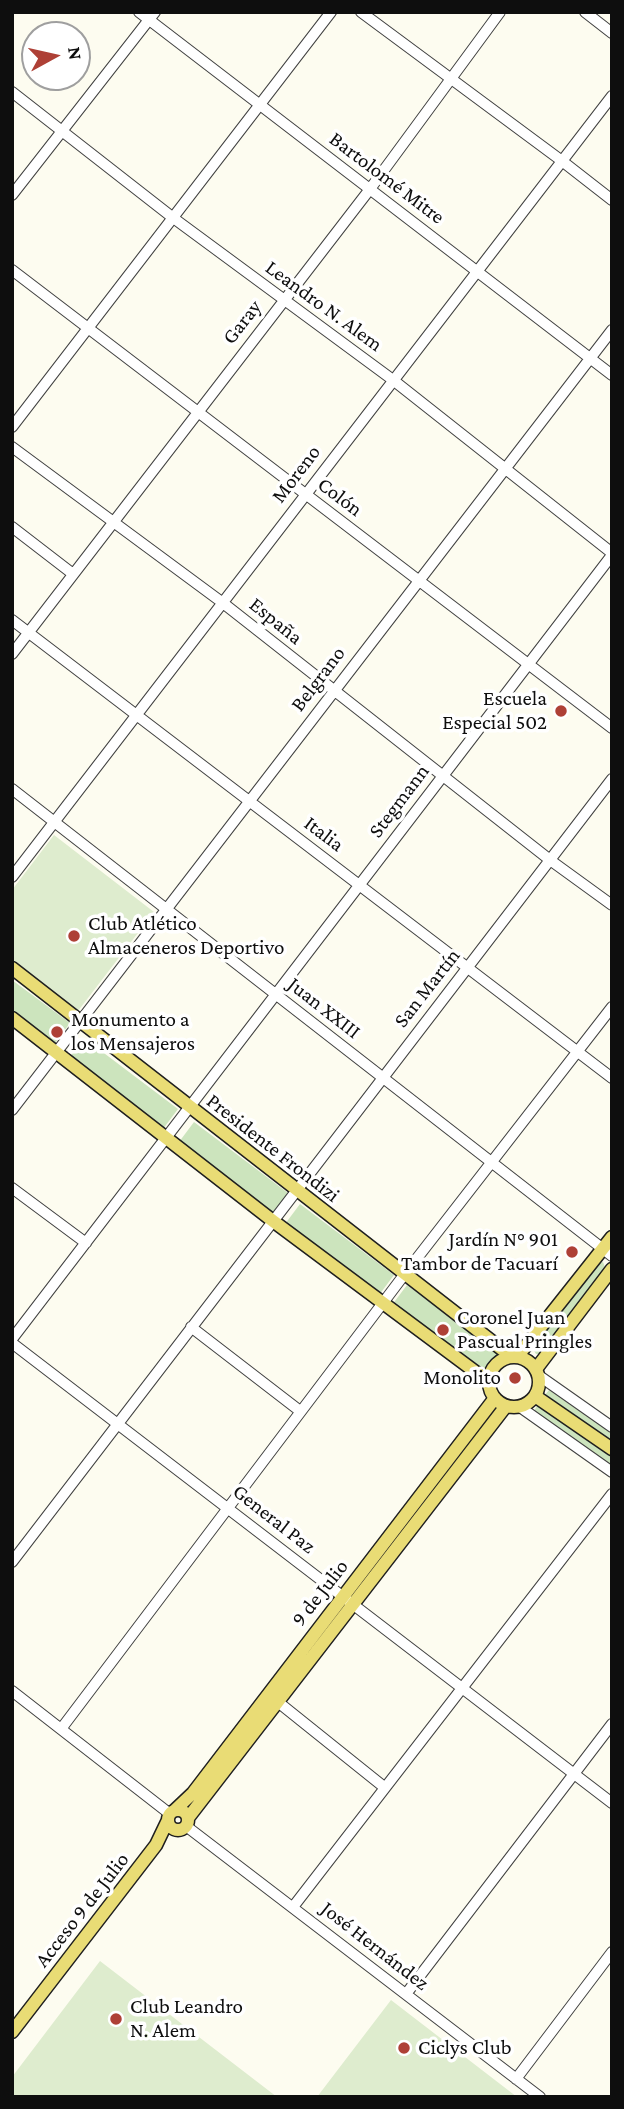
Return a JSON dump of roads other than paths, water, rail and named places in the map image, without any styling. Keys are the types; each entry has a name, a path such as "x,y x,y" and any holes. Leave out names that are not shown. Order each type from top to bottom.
{"main road":[{"name":"Presidente Frondizi","path":"12,968 404,1275 514,1357"},
{"path":"12,1018 273,1221 489,1382 500,1402 520,1407 535,1396 539,1386 537,1372 531,1364 514,1357"},
{"path":"489,1382 493,1368 498,1363 514,1357 607,1253 612,1237"},
{"path":"537,1372 612,1269"},
{"path":"535,1396 612,1449"},
{"name":"9 de Julio","path":"171,1815 193,1793 272,1698 500,1402"},
{"name":"9 de Julio","path":"184,1825 272,1698"},
{"path":"171,1815 184,1812 184,1825"},
{"name":"Acceso 9 de Julio","path":"12,2032 156,1845 171,1815"},
{"name":"Acceso 9 de Julio","path":"156,1845 184,1825"}],"street":[{"name":"Bartolomé Mitre","path":"139,12 152,16 260,105 612,375"},
{"path":"12,427 331,12"},
{"path":"361,12 562,160 612,201"},
{"name":"Garay","path":"12,654 370,189 500,12"},
{"path":"584,12 612,33"},
{"path":"12,195 152,16"},
{"name":"Leandro N. Alem","path":"12,92 172,218 393,380 612,554"},
{"name":"Moreno","path":"12,877 612,96"},
{"name":"Colón","path":"12,270 612,728"},
{"name":"Belgrano","path":"12,1110 612,330"},
{"name":"España","path":"12,447 223,603 333,692 612,905"},
{"path":"12,527 73,574"},
{"name":"Stegmann","path":"12,1341 612,554"},
{"name":"Italia","path":"12,620 612,1078"},
{"name":"San Martín","path":"12,1562 612,779"},
{"name":"Juan XXIII","path":"12,789 607,1253"},
{"path":"61,1729 300,1411 612,1007"},
{"path":"12,1188 86,1242"},
{"path":"191,1327 300,1411"},
{"name":"General Paz","path":"12,1341 612,1803"},
{"path":"537,1372 612,1427"},
{"path":"520,1407 612,1472"},
{"path":"293,1907 612,1494"},
{"path":"12,1691 171,1815"},
{"path":"272,1698 384,1787"},
{"path":"406,1994 612,1724"},
{"name":"José Hernández","path":"184,1825 540,2097"},
{"path":"516,2079 612,1952"}],"place":[{"name":"Escuela Especial 502","path":"561,711"},
{"name":"Club Atlético Almaceneros Deportivo","path":"74,936"},
{"name":"Monumento a los Mensajeros","path":"57,1032"},
{"name":"Jardín N° 901 Tambor de Tacuarí","path":"572,1252"},
{"name":"Coronel Juan Pascual Pringles","path":"443,1330"},
{"name":"Monolito","path":"515,1378"},
{"name":"Club Leandro N. Alem","path":"116,2019"},
{"name":"Ciclys Club","path":"404,2048"}]}
